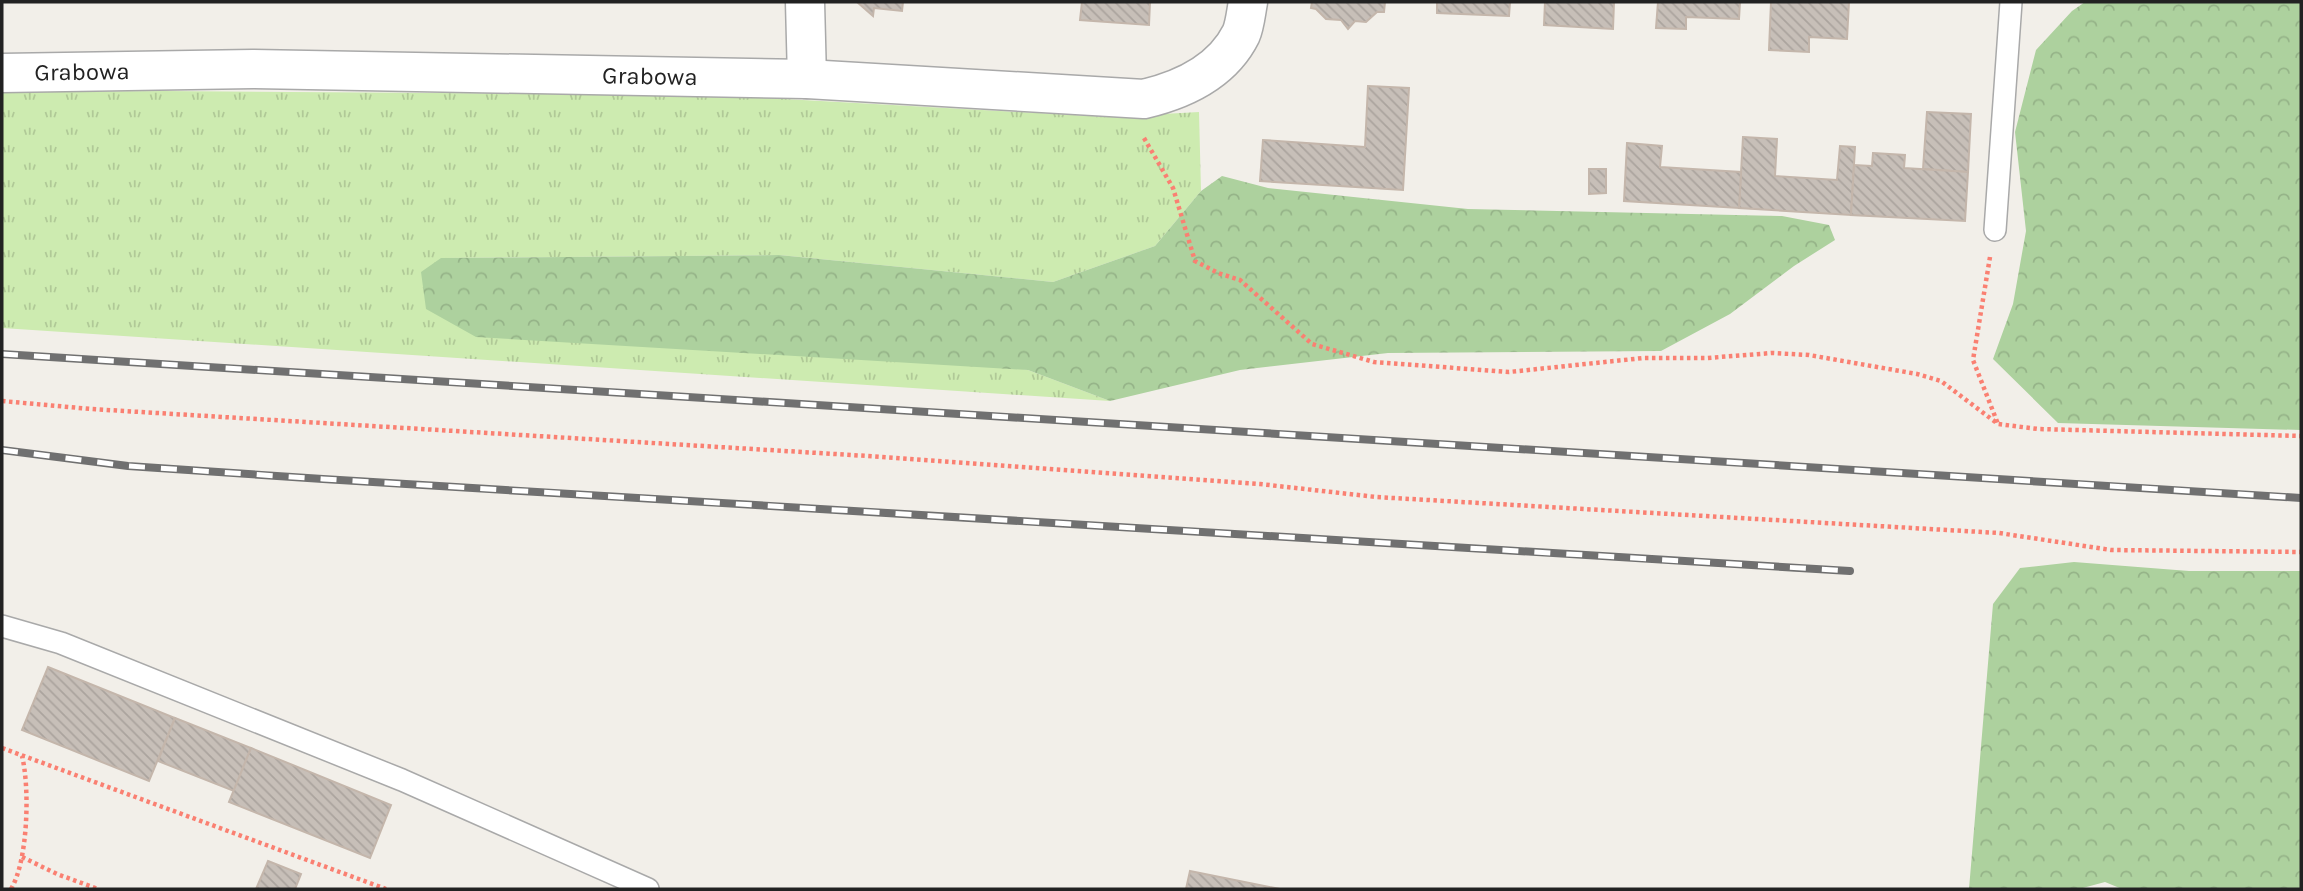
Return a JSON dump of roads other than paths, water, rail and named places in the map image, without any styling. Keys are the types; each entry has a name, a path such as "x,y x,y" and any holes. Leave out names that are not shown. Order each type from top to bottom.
{"street":[{"path":"805,2 807,79"},
{"name":"Grabowa","path":"2,74 253,69 807,79 1144,99 1171,92 1201,79 1226,55 1242,33 1248,2"}],"lane":[{"path":"1994,230 2011,2"},
{"path":"2,626 61,643 402,780 648,889"}],"railway":[{"path":"2,354 2301,498"},
{"path":"2,450 128,466 323,479 1850,571"}]}
